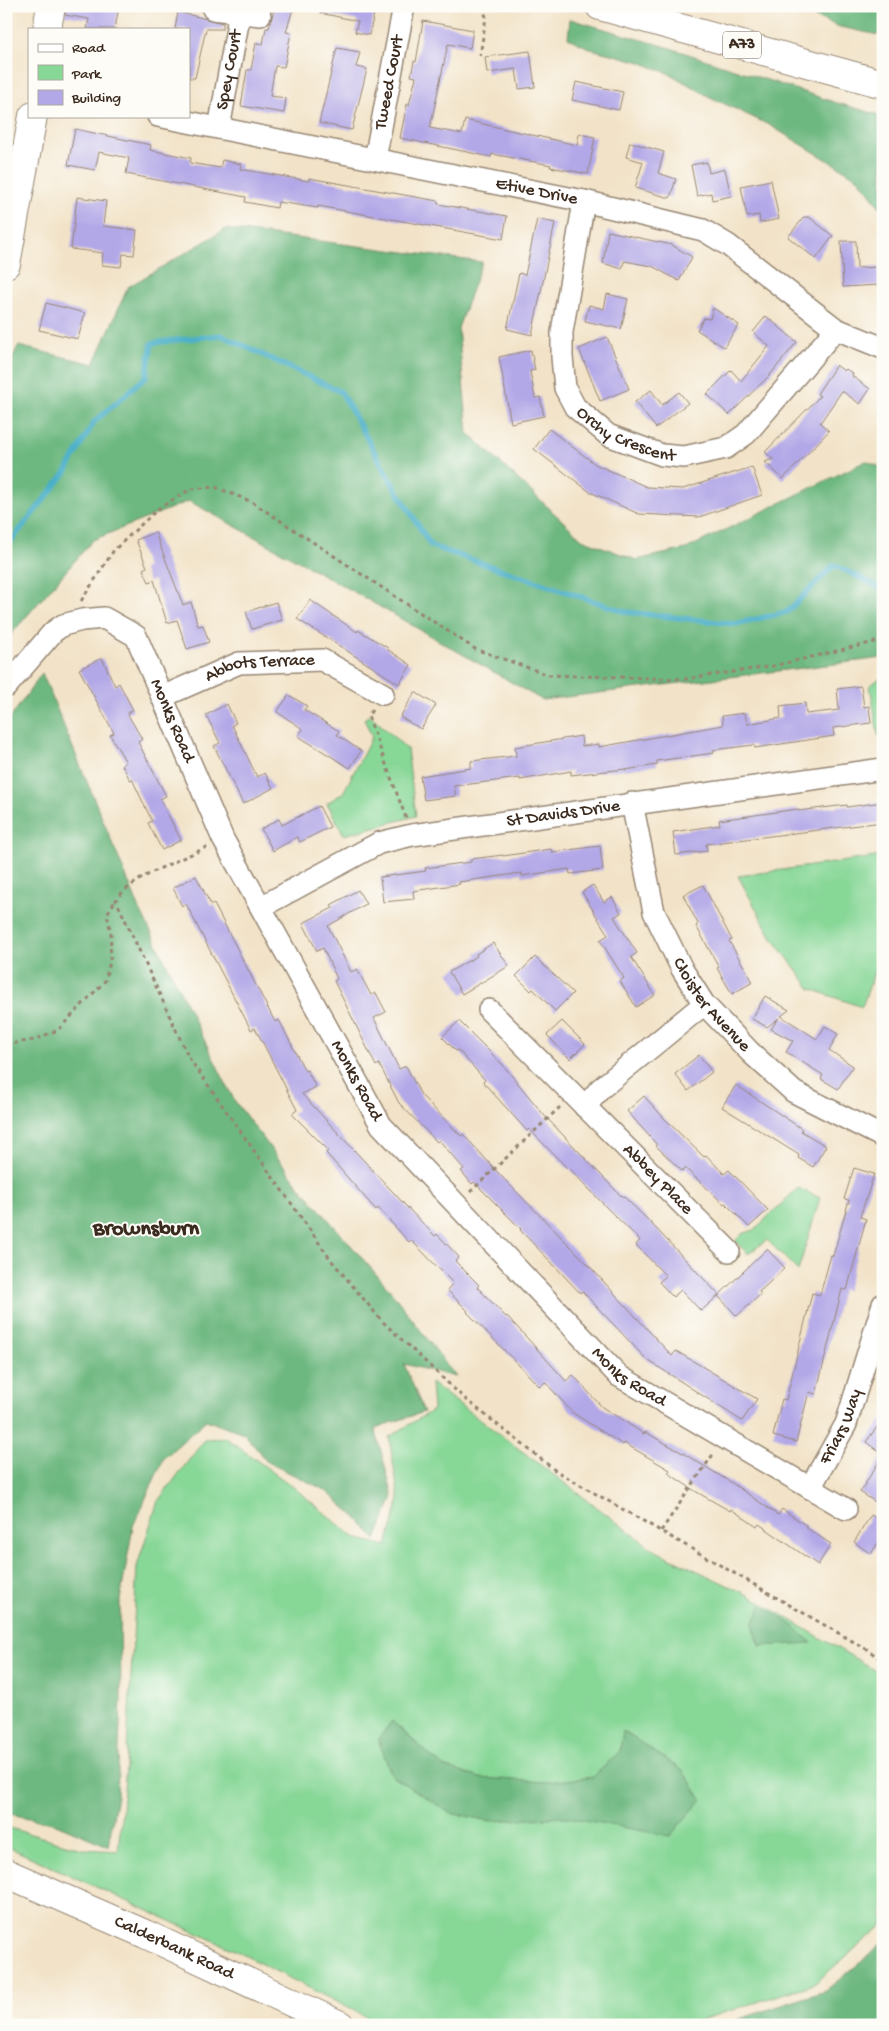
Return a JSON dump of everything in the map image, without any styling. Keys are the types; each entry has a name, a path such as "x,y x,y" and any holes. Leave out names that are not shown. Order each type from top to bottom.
{"main road":[{"path":"47,28 50,6"},
{"name":"A73","path":"600,6 883,84"},
{"path":"8,247 33,118"},
{"name":"Calderbank Road","path":"6,1873 145,1934 340,2025"}],"street":[{"name":"Tweed Court","path":"375,159 404,6"},
{"name":"Spey Court","path":"213,8 250,14 220,128"},
{"name":"Etive Drive","path":"168,118 584,201 703,230 728,245 836,329 883,348"},
{"name":"Orchy Crescent","path":"584,201 562,332 565,388 576,407 608,435 662,455 684,457 726,448 746,434 836,329"},
{"name":"Monks Road","path":"6,687 52,632 63,625 82,620 104,618 136,636 223,838 381,1125 619,1376 846,1509"},
{"name":"Abbots Terrace","path":"162,697 239,664 322,660 383,694"},
{"name":"St Davids Drive","path":"261,907 379,843 412,836 632,803 883,769"},
{"name":"Cloister Avenue","path":"632,803 654,912 678,961 704,1004 750,1052 794,1092 883,1137"},
{"path":"579,1101 600,1089 704,1004"},
{"name":"Abbey Place","path":"488,1010 729,1252"},
{"name":"Friars Way","path":"810,1488 846,1424 883,1304"}],"path":[{"path":"473,6 483,8 486,17 480,56"},
{"path":"73,623 83,595 114,550 159,508 191,489 215,487 252,502 475,649 549,674 685,679 773,666 883,640"},
{"path":"383,694 368,716 412,836"},
{"path":"6,1045 34,1040 58,1030 105,982 110,962 111,934 107,914 122,891 223,838"},
{"path":"116,900 189,1058 331,1260 382,1321 464,1398 556,1471 868,1650 883,1661"},
{"path":"457,1205 579,1101"},
{"path":"661,1531 724,1438"}],"green space":[{"path":"789,6 883,6 883,36 840,27"},
{"path":"570,19 667,47 837,103 883,116 883,211 859,179 771,126 710,97 670,74 637,61 591,49 568,38"},
{"path":"226,229 482,262 458,328 468,433 582,539 636,560 686,549 866,461 883,468 883,658 542,700 342,585 189,501 93,540 6,640 6,372 18,346 94,364 128,287"},
{"path":"42,673 140,910 234,1100 300,1187 390,1290 456,1377 404,1364 424,1412 375,1428 393,1497 376,1540 357,1518 325,1490 267,1462 244,1433 206,1420 164,1458 133,1526 120,1600 121,1699 117,1796 108,1846 56,1824 6,1813 6,724"},
{"path":"883,677 883,740 878,735 870,685"},
{"path":"370,715 407,749 416,816 344,835 327,803 343,793 372,737 364,719"},
{"path":"883,856 883,956 880,956 862,1007 811,989 771,936 738,876"},
{"path":"798,1188 820,1198 798,1271 767,1240 748,1254 735,1241 742,1234 754,1230"},
{"path":"431,1383 654,1550 752,1597 883,1675 883,1925 814,1984 685,2025 382,2025 232,1949 6,1846 6,1827 83,1849 118,1851 126,1767 137,1566 158,1501 205,1439 226,1438 292,1486 355,1538 387,1546 399,1499 389,1437 433,1410"},
{"path":"761,1605 790,1623 812,1643 760,1646 753,1625"},
{"path":"392,1721 442,1766 480,1778 547,1782 593,1777 620,1751 623,1731 682,1770 702,1799 670,1836 567,1817 491,1821 450,1813 392,1776 378,1739"},
{"path":"883,1941 883,2025 721,2025 825,1991 866,1958"}],"building":[{"path":"66,6 119,6 115,28 87,28 89,19 65,15"},
{"path":"275,6 294,6 286,32 291,33 284,67 275,66 270,96 286,98 284,113 241,106 247,70 251,70 256,43 263,44 266,28 269,28"},
{"path":"320,6 376,6 369,35 355,32 358,21 320,13"},
{"path":"178,12 223,23 223,29 206,29 195,78 190,78 190,28 175,28"},
{"path":"423,21 473,30 470,48 448,44 430,128 462,134 465,120 577,145 579,134 595,137 588,174 550,167 551,165 492,154 491,157 400,138 407,104 409,105 416,77 411,76 414,61 416,62"},
{"path":"337,48 360,52 356,67 367,69 352,130 319,123"},
{"path":"530,51 535,87 519,89 516,69 487,73 485,57"},
{"path":"576,82 623,92 619,110 572,100"},
{"path":"75,129 151,145 150,150 191,158 190,163 220,168 222,160 241,164 240,169 309,181 309,178 438,201 438,204 507,216 503,239 318,206 318,208 278,202 277,208 245,202 246,197 126,174 129,158 99,152 95,170 68,165"},
{"path":"630,142 664,152 658,173 676,179 670,198 635,188 643,162 626,157"},
{"path":"707,162 709,173 725,169 731,196 712,200 711,193 697,196 691,165"},
{"path":"771,180 779,219 760,223 759,215 747,217 741,186"},
{"path":"77,197 106,201 103,226 137,230 134,255 123,254 121,267 102,265 103,253 71,249"},
{"path":"804,217 809,217 833,236 816,259 788,237"},
{"path":"537,219 555,223 532,335 507,329 519,273 525,275"},
{"path":"608,231 672,245 692,257 679,281 652,266 624,261 622,269 603,263"},
{"path":"841,241 856,241 857,268 878,267 879,285 843,287"},
{"path":"607,294 628,299 621,329 585,321 589,305 604,309"},
{"path":"46,303 85,313 78,339 39,330"},
{"path":"713,308 739,325 724,347 697,330 704,318 710,319"},
{"path":"766,316 797,342 769,376 729,415 707,394 731,370 741,381 769,346 753,332"},
{"path":"607,337 629,389 600,401 579,349"},
{"path":"531,350 535,370 530,371 535,398 540,397 544,416 511,423 499,357"},
{"path":"836,365 844,371 846,369 853,374 852,376 870,389 860,404 842,391 820,423 829,431 783,479 765,462 773,459 765,452 820,396 817,394"},
{"path":"651,390 662,405 679,392 688,403 656,428 635,402"},
{"path":"549,429 595,464 647,487 683,489 752,467 762,495 699,517 639,514 590,492 534,449"},
{"path":"155,532 183,605 191,602 198,626 203,625 209,642 187,649 177,620 167,623 154,580 149,582 143,569 147,567 136,540"},
{"path":"310,600 357,632 358,630 388,648 411,665 399,684 297,619"},
{"path":"276,602 282,620 252,629 246,612"},
{"path":"102,658 115,686 119,683 133,710 127,713 142,739 138,742 166,796 160,799 181,840 162,850 148,823 152,821 132,779 130,780 122,765 126,762 110,735 114,733 79,669"},
{"path":"861,686 864,707 869,706 871,723 833,728 834,736 755,748 754,745 713,750 714,753 657,761 657,765 625,770 571,775 571,771 520,780 520,778 454,786 456,796 424,800 420,776 471,768 471,761 516,756 515,747 581,736 582,746 599,744 599,747 723,725 722,716 745,713 747,724 781,718 780,706 805,703 806,714 839,710 837,689"},
{"path":"415,692 436,705 421,729 400,717"},
{"path":"289,695 307,706 304,710 339,731 337,735 361,751 350,768 298,736 303,729 277,712"},
{"path":"227,704 236,723 232,725 257,777 265,773 273,788 243,804 214,746 220,743 206,715"},
{"path":"883,802 883,822 706,844 707,851 676,855 673,832 720,825 719,820 798,809 798,811 847,805 847,807"},
{"path":"319,806 330,827 300,842 297,837 273,851 261,829 279,819 282,825"},
{"path":"600,846 603,870 570,874 569,869 522,876 522,873 459,882 460,884 413,891 414,899 383,902 380,877 426,871 425,868 471,862 471,859 551,849 552,852"},
{"path":"196,876 211,905 214,904 275,1022 279,1020 305,1071 307,1070 316,1087 302,1094 405,1205 435,1236 437,1234 459,1257 455,1261 479,1285 477,1287 507,1316 566,1381 573,1375 602,1407 644,1434 645,1432 681,1452 732,1483 778,1515 782,1509 807,1526 805,1527 831,1544 818,1565 759,1524 757,1527 731,1509 730,1511 695,1491 668,1473 670,1470 624,1443 623,1445 573,1413 545,1382 540,1387 447,1290 453,1283 411,1240 409,1242 378,1208 376,1210 326,1153 328,1150 292,1114 297,1110 263,1043 255,1028 251,1030 186,904 182,906 173,888"},
{"path":"593,885 604,902 612,897 621,913 614,917 637,953 631,957 655,995 636,1007 620,981 624,978 600,940 608,935 582,892"},
{"path":"703,885 732,940 729,941 753,982 732,994 696,926 698,924 683,895"},
{"path":"358,890 366,904 328,926 351,972 357,969 371,995 376,993 386,1012 374,1018 399,1069 406,1066 421,1095 461,1136 463,1134 502,1177 581,1257 672,1356 676,1351 757,1399 742,1421 646,1359 582,1291 580,1293 521,1229 474,1182 472,1184 461,1171 464,1169 439,1140 437,1142 399,1103 379,1064 376,1066 334,981 337,979 323,948 317,951 303,923 333,908 331,905"},
{"path":"493,943 509,966 462,994 449,972 477,956 476,954"},
{"path":"535,957 573,993 555,1011 533,989 531,991 516,976"},
{"path":"765,996 789,1010 781,1016 817,1039 825,1026 838,1034 829,1050 853,1066 838,1089 821,1079 823,1075 786,1052 793,1041 771,1029 779,1018 767,1027 752,1019"},
{"path":"459,1021 503,1065 544,1115 719,1295 701,1311 681,1290 673,1297 659,1282 666,1276 636,1245 640,1240 529,1129 527,1131 483,1082 485,1080 458,1050 456,1051 442,1037"},
{"path":"562,1021 585,1044 570,1059 547,1035"},
{"path":"699,1055 712,1072 688,1091 675,1074"},
{"path":"736,1085 802,1129 801,1131 826,1146 813,1167 798,1158 799,1155 722,1107"},
{"path":"644,1096 704,1157 706,1155 724,1174 729,1170 768,1210 749,1227 685,1168 682,1171 656,1146 627,1111"},
{"path":"854,1168 874,1174 860,1217 866,1219 847,1290 842,1289 816,1394 809,1392 796,1442 773,1436 782,1399 786,1400 812,1293 820,1295 831,1255 833,1256 849,1200 844,1199"},
{"path":"767,1249 785,1268 737,1316 718,1296"},
{"path":"883,1419 883,1455 866,1442"},
{"path":"883,1455 883,1507 860,1492"},
{"path":"871,1515 883,1522 883,1535 871,1554 854,1542"}],"waterway":[{"path":"11,541 66,472 94,422 146,377 152,343 221,335 341,392 388,476 431,546 626,612 735,624 787,612 834,565 883,589"}],"district":[{"name":"Brownsburn","path":"146,1230"}]}
